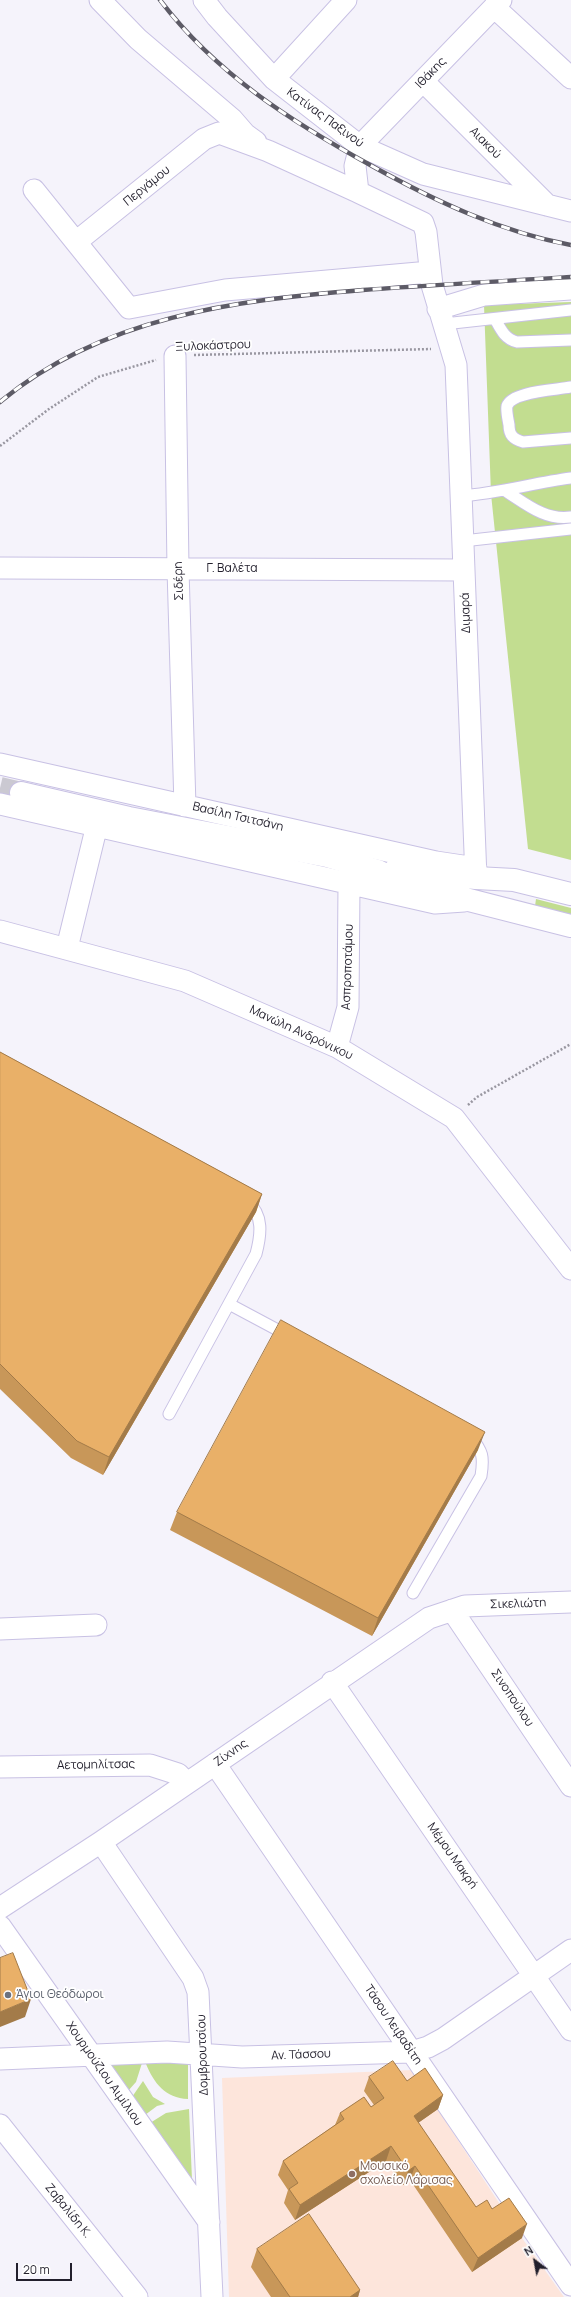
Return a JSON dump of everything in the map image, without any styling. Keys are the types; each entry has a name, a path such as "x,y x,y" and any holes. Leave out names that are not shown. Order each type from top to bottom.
{"street":[{"path":"100,0 144,44 232,119 245,134 268,151 358,192"},
{"name":"Κατίνας Παξινού","path":"204,0 217,17 274,79 360,146 423,174 571,211"},
{"path":"274,79 346,0"},
{"path":"498,3 571,78"},
{"name":"Ιθάκης","path":"360,146 424,82 498,3"},
{"name":"Αιακού","path":"424,82 547,205"},
{"name":"Περγάμου","path":"76,242 204,139 219,133 268,151"},
{"path":"358,192 355,166 360,146"},
{"path":"34,190 129,308 225,290 430,272"},
{"name":"Διμαρά","path":"358,192 423,223 426,232 430,272 441,316 452,348 458,390 476,873"},
{"path":"441,316 484,295 571,289"},
{"name":"Σιδέρη","path":"175,356 178,569 186,806"},
{"name":"Γ. Βαλέτα","path":"0,568 464,570"},
{"name":"Βασίλη Τσιτσάνη","path":"0,764 436,862 476,873 514,880 571,894"},
{"path":"20,793 129,818 328,856 378,871 396,880 571,926"},
{"path":"0,804 435,903 469,900"},
{"path":"67,948 97,825"},
{"name":"Βασίλη Τσιτσάνη","path":"378,871 400,870 476,873"},
{"name":"Ασπροποτάμου","path":"337,1047 348,1007 349,884"},
{"name":"Μανώλη Ανδρόνικου","path":"0,931 185,981 337,1047 454,1118 571,1269"},
{"name":"Σικελιώτη","path":"458,1608 571,1602"},
{"name":"Ζίχνης","path":"0,1908 101,1842 332,1682 429,1618 458,1608"},
{"name":"Σινοπούλου","path":"458,1608 571,1786"},
{"path":"0,1629 96,1625"},
{"name":"Μέμου Μακρή","path":"332,1682 571,2030"},
{"name":"Τάσου Λειβαδίτη","path":"215,1764 571,2285"},
{"name":"Αετομηλίτσας","path":"0,1767 150,1765 160,1766 178,1774 187,1783"},
{"name":"Δομβρουτσίου","path":"101,1842 196,1985 200,1998 212,2297"},
{"name":"Χουρμούζιου Αιμίλιου","path":"0,1926 209,2222"},
{"name":"Αν. Τάσσου","path":"0,2059 90,2054 167,2052 242,2057 412,2052 436,2044 571,1950"},
{"name":"Ζαβαλίδη Κ.","path":"0,2125 137,2297"}],"lane":[{"path":"441,316 495,319 571,310"},
{"path":"495,319 501,330 510,340 517,342 571,340"},
{"path":"571,388 520,395 510,402 507,407 509,431 516,440 523,442 571,438"},
{"path":"462,496 491,494 504,490 571,478"},
{"path":"504,490 545,514 563,518 571,517"},
{"path":"463,541 571,529"},
{"path":"170,1414 256,1254 260,1238 260,1222 254,1207 235,1194"},
{"path":"229,1304 300,1342"},
{"path":"413,1593 481,1476 484,1460 479,1446 468,1433 461,1429"}],"path":[{"name":"Ξυλοκάστρου","path":"0,446 49,409 98,377 134,365 175,356 452,348"},
{"path":"454,1118 478,1097 571,1044"}],"shaded area":[{"name":"Μουσικό σχολείο Λάρισας","path":"412,2070 522,2238 564,2297 229,2297 222,2078"}],"green space":[{"path":"571,302 571,860 528,849 491,494 484,305"},
{"path":"536,899 571,908 571,915 535,906"},
{"path":"188,2062 188,2099 173,2096 161,2088 146,2064"},
{"path":"142,2063 136,2082 128,2091 110,2064"},
{"path":"143,2081 153,2097 165,2104 157,2106 145,2115 132,2097"},
{"path":"189,2109 192,2180 150,2123 166,2113"}],"building":[{"path":"0,1052 262,1194 109,1457 77,1441 0,1364"},
{"path":"281,1320 485,1432 378,1618 177,1512"},
{"path":"13,1953 31,1999 0,2012 0,1958"},
{"path":"393,2061 407,2081 425,2068 443,2095 414,2116 476,2207 487,2200 492,2209 509,2198 527,2224 478,2258 415,2166 408,2171 391,2146 300,2205 289,2189 298,2183 283,2161 344,2119 340,2113 364,2097 371,2107 384,2098 369,2077"},
{"path":"309,2214 360,2290 350,2297 290,2297 257,2249"}],"tunnel":[{"path":"0,788 21,793"}],"railway":[{"path":"160,0 182,27 231,73 257,94 313,132 396,179 469,214 519,232 571,245"},
{"path":"0,402 40,373 82,350 126,332 172,318 219,307 315,294 571,277"}],"place":[{"name":"Άγιοι Θεόδωροι","path":"8,1995"},
{"name":"Μουσικό σχολείο Λάρισας","path":"352,2174"}]}
